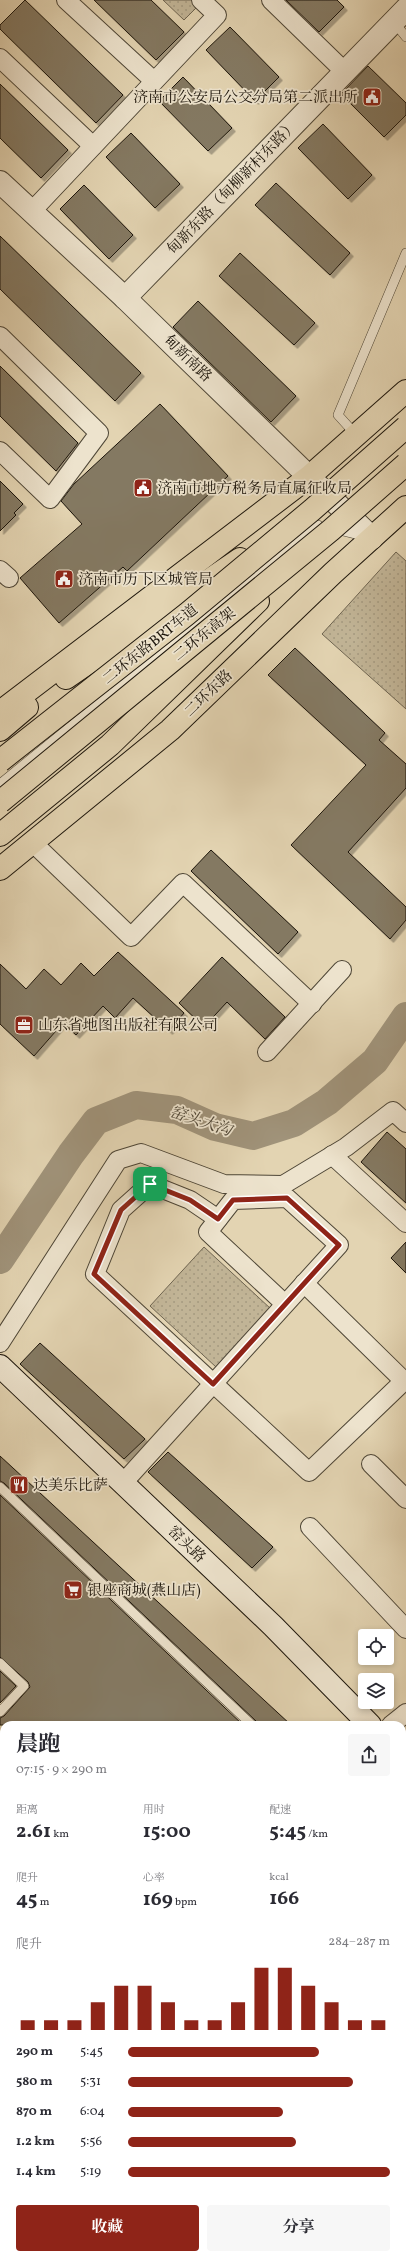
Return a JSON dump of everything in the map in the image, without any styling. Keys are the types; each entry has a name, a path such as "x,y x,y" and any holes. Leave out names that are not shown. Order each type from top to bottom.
{"highway":[{"path":"0,712 240,527 310,476 406,391"},
{"name":"二环东高架","path":"0,802 320,522 406,427"},
{"name":"二环东高架","path":"0,762 187,614 406,464"},
{"name":"二环东路","path":"0,869 170,730 333,573 406,507"},
{"path":"0,730 45,693 320,522"},
{"path":"0,835 110,744 320,522"}],"street":[{"path":"66,0 154,81"},
{"path":"32,211 217,15 201,0"},
{"path":"271,0 344,71"},
{"name":"甸新东路（甸柳新村东路）","path":"125,298 344,71 402,22"},
{"path":"0,58 93,146"},
{"name":"甸新南路","path":"0,182 125,298 310,476 372,538"},
{"path":"0,336 99,433 50,499 0,451"},
{"path":"32,842 131,937 183,882 312,1004"},
{"path":"267,1052 342,970"},
{"path":"0,1343 118,1160 141,1153 224,1184 283,1185 332,1155 393,1111 406,1123"},
{"path":"332,1155 406,1223"},
{"path":"218,1219 190,1200 150,1184 121,1210 94,1274 309,1472 404,1382 304,1283"},
{"path":"123,1483 339,1245 287,1198 233,1200 208,1232 285,1304"},
{"name":"窑头路","path":"0,1366 273,1626 366,1721"},
{"path":"371,1464 406,1499"},
{"path":"310,1527 406,1629"},
{"path":"396,1721 406,1712"}],"lane":[{"path":"356,435 338,415 406,253"},
{"path":"310,476 320,522 372,538"},
{"name":"二环东路BRT车道","path":"0,784 320,522"},
{"path":"0,1488 248,1721"},
{"path":"0,1663 24,1686 0,1712"},
{"path":"406,1870 406,1889"}],"shaded area":[{"path":"163,0 204,0 184,20"},
{"path":"396,552 406,561 406,709 322,634"},
{"path":"204,1247 271,1309 216,1367 150,1306"}],"building":[{"path":"25,0 123,95 96,123 0,29 0,25"},
{"path":"94,0 151,0 184,32 156,60"},
{"path":"286,0 337,0 344,7 319,32"},
{"path":"230,27 279,77 255,101 206,50"},
{"name":"济南市公安局公交分局第二派出所","path":"368,66 406,103 406,115 384,137 341,94"},
{"path":"183,77 232,128 208,151 159,101"},
{"path":"0,84 68,150 41,178 0,138"},
{"path":"323,124 372,175 348,199 298,148"},
{"path":"131,133 180,184 155,208 106,157"},
{"path":"276,183 350,253 330,275 255,205"},
{"path":"84,185 133,235 109,259 60,209"},
{"path":"0,236 141,373 115,401 0,289"},
{"path":"240,253 315,323 294,345 219,276"},
{"path":"198,301 296,396 271,422 173,327"},
{"path":"0,366 78,443 56,471 0,416"},
{"name":"济南市地方税务局直属征收局","path":"160,404 228,476 127,571 123,567 59,623 20,578 82,524 61,501 74,484"},
{"path":"0,481 23,504 14,513 16,515 0,531"},
{"path":"295,648 385,733 379,740 406,764 406,788 348,852 406,907 406,920 390,939 291,845 366,765 268,675"},
{"path":"211,850 298,932 278,954 191,871"},
{"path":"118,952 184,1013 169,1031 133,998 115,1018 103,1006 76,1035 63,1023 34,1056 0,1024 0,964 26,989 44,969 61,985 81,963 94,976"},
{"path":"222,957 285,1017 265,1039 227,1002 204,1027 179,1003"},
{"path":"387,1132 406,1149 406,1203 361,1162"},
{"path":"406,1242 406,1273 391,1258"},
{"path":"40,1343 145,1439 124,1459 20,1364"},
{"path":"168,1452 273,1547 252,1568 148,1472"},
{"path":"0,1456 287,1721 256,1721 4,1483 0,1481"},
{"name":"银座商城(燕山店)","path":"0,1495 239,1721 0,1721 0,1718 4,1716 30,1687 28,1682 0,1657"},
{"path":"0,1671 16,1686 0,1703"}],"waterway":[{"name":"窑头大沟","path":"0,1260 71,1154 96,1121 136,1105 177,1110 215,1127 253,1136 294,1123 327,1102 375,1061 406,1016"}],"place":[{"name":"济南市公安局公交分局第二派出所","path":"372,97"},
{"name":"济南市地方税务局直属征收局","path":"143,488"},
{"name":"济南市历下区城管局","path":"64,579"},
{"name":"山东省地图出版社有限公司","path":"24,1025"},
{"name":"达美乐比萨","path":"19,1485"},
{"name":"银座商城(燕山店)","path":"73,1590"}],"route":[{"path":"150,1184 190,1200 218,1219 233,1200 287,1198 339,1245 213,1384 94,1274 121,1210 150,1184"}]}
